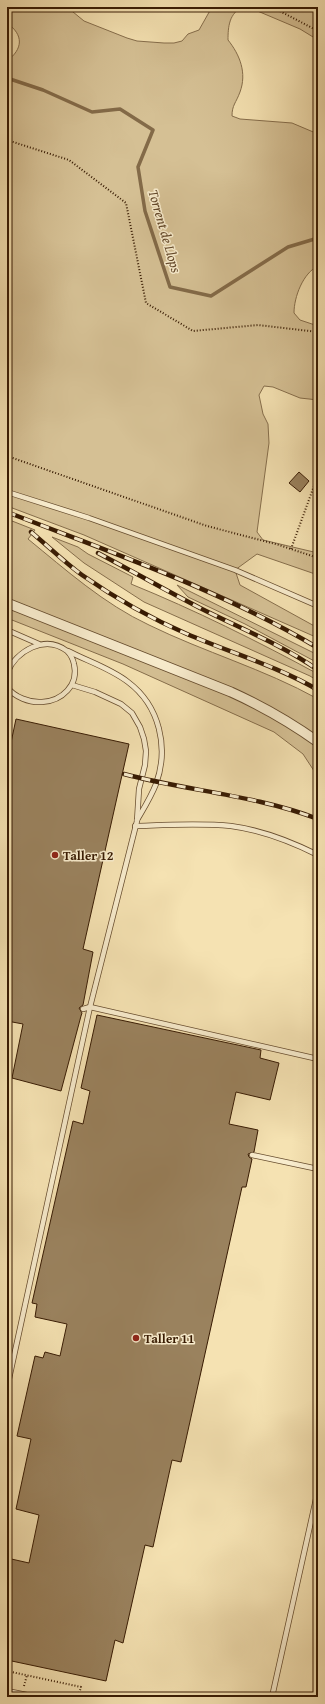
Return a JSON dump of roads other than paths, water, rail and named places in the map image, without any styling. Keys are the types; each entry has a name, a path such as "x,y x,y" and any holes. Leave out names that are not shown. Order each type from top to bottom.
{"street":[{"path":"7,603 238,695 258,704 288,721 318,742"}],"lane":[{"path":"7,492 89,518 235,570 318,606"},
{"path":"7,630 39,644 54,645 68,651 128,682 142,695 158,724 162,740 162,755 153,791 136,824"},
{"path":"7,673 9,664 30,647 39,644"},
{"path":"7,687 11,693 35,703 47,702 63,696 75,680 76,670 68,651"},
{"path":"7,1388 90,1007 136,824 139,789 145,765 146,751 140,727 132,713 121,704 95,692 72,685"},
{"path":"7,698 11,693"},
{"path":"136,824 205,824 232,827 278,837 318,855"},
{"path":"83,1009 90,1007 318,1059"},
{"path":"252,1154 318,1169"},
{"path":"272,1697 318,1490"},
{"path":"7,1691 37,1697"}],"waterway":[{"name":"Torrent de Llops","path":"7,78 43,90 92,112 120,109 153,130 138,167 145,211 170,287 211,296 288,247 318,238"}],"railway":[{"path":"7,512 205,590 281,627 318,648"},
{"path":"31,532 82,575 133,607 187,634 270,667 302,681 318,690"},
{"path":"98,553 200,608 275,644 318,670"},
{"path":"124,774 270,804 318,819"}],"place":[{"name":"Taller 12","path":"55,855"},
{"name":"Taller 11","path":"136,1338"}]}
